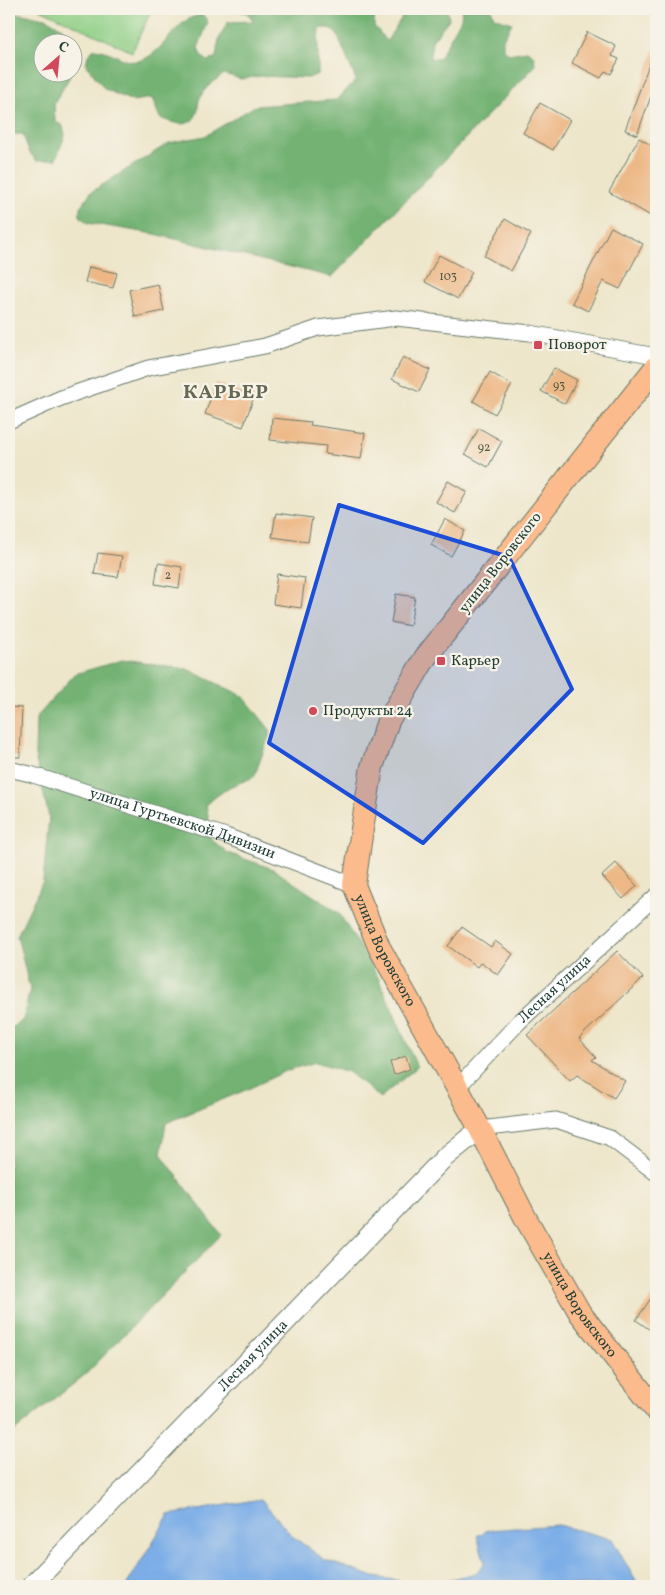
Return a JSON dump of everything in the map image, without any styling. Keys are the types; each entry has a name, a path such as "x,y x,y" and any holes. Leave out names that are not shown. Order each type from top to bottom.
{"main road":[{"name":"улица Воровского","path":"656,366 425,658 388,721 372,767 354,885 379,947 480,1129 526,1218 580,1313 656,1410"}],"street":[{"path":"9,420 61,398 148,368 264,346 318,328 396,318 530,333 656,356"},
{"name":"улица Гуртьевской Дивизии","path":"9,769 226,836 354,885"},
{"name":"Лесная улица","path":"457,1088 519,1022 656,896"},
{"path":"480,1129 556,1120 610,1138 656,1173"},
{"name":"Лесная улица","path":"31,1586 444,1158 480,1129"}],"highlighted area":[{"path":"339,505 509,557 572,689 423,843 269,743"}],"green space":[{"path":"40,9 152,9 132,52"},
{"path":"232,9 375,9 374,26 387,41 402,17 411,9 447,9 449,19 432,41 430,59 439,59 461,19 462,9 491,9 494,17 512,23 503,39 503,48 509,54 527,51 534,56 535,66 332,277 155,234 88,223 80,216 80,207 91,192 169,143 205,136 255,106 337,100 356,80 337,34 329,28 321,28 318,37 318,74 308,78 260,76 241,79 224,74 205,89 193,120 180,124 160,118 152,98 132,101 105,89 86,65 88,55 94,49 106,51 122,59 133,61 148,57 177,28 193,17 203,15 208,22 198,48 201,56 208,61 216,57 219,39 228,22 254,21 247,13"},
{"path":"9,12 46,18 62,28 64,32 32,32 32,82 67,82 54,104 55,121 63,126 65,135 56,159 37,161 29,152 23,134 13,134 9,137"},
{"path":"122,660 187,669 243,696 271,731 254,777 229,787 206,804 212,840 228,853 273,869 339,913 378,977 417,1067 380,1098 349,1072 316,1062 288,1070 166,1123 161,1154 221,1235 87,1373 17,1429 9,1438 9,1030 23,1020 30,989 17,936 43,881 49,817 35,756 36,718 75,674"}],"water":[{"path":"261,1499 292,1536 325,1560 374,1577 428,1585 476,1573 485,1563 477,1536 488,1530 558,1525 612,1539 638,1585 126,1586 169,1515"}],"building":[{"path":"587,32 616,46 612,56 619,59 611,74 605,71 601,78 572,63"},
{"path":"655,48 656,82 637,135 625,130"},
{"path":"540,103 570,120 553,150 523,133"},
{"path":"639,138 656,148 656,219 609,192"},
{"path":"505,219 531,234 511,271 484,256"},
{"path":"611,227 643,244 620,289 603,281 588,311 572,303"},
{"path":"439,255 472,272 458,299 425,282"},
{"path":"89,267 117,273 113,288 85,282"},
{"path":"158,284 164,311 135,317 129,290"},
{"path":"403,357 430,370 419,392 392,379"},
{"path":"554,368 577,380 565,404 541,391"},
{"path":"490,372 512,385 495,414 473,401"},
{"path":"216,383 254,397 243,427 205,414"},
{"path":"272,418 311,422 310,425 365,433 361,459 325,454 326,446 270,440"},
{"path":"479,428 502,441 488,467 465,454"},
{"path":"448,481 467,492 455,513 436,502"},
{"path":"276,513 312,518 308,542 272,537"},
{"path":"445,519 465,531 451,556 431,545"},
{"path":"98,553 122,556 118,577 94,574"},
{"path":"158,563 182,567 179,588 155,584"},
{"path":"277,574 305,578 301,608 273,604"},
{"path":"396,594 415,597 410,626 391,622"},
{"path":"9,707 22,708 20,757 9,757"},
{"path":"616,863 637,886 623,899 602,876"},
{"path":"462,927 491,947 495,941 513,954 498,975 481,962 477,967 448,946"},
{"path":"617,951 643,978 579,1038 596,1057 592,1060 625,1081 614,1098 577,1075 570,1081 527,1035"},
{"path":"406,1056 410,1069 394,1075 390,1062"},
{"path":"656,1291 656,1334 636,1320"}],"place":[{"name":"Поворот","path":"538,345"},
{"name":"Карьер","path":"441,661"},
{"name":"Продукты 24","path":"313,711"}],"district":[{"name":"КАРЬЕР","path":"226,393"}]}
